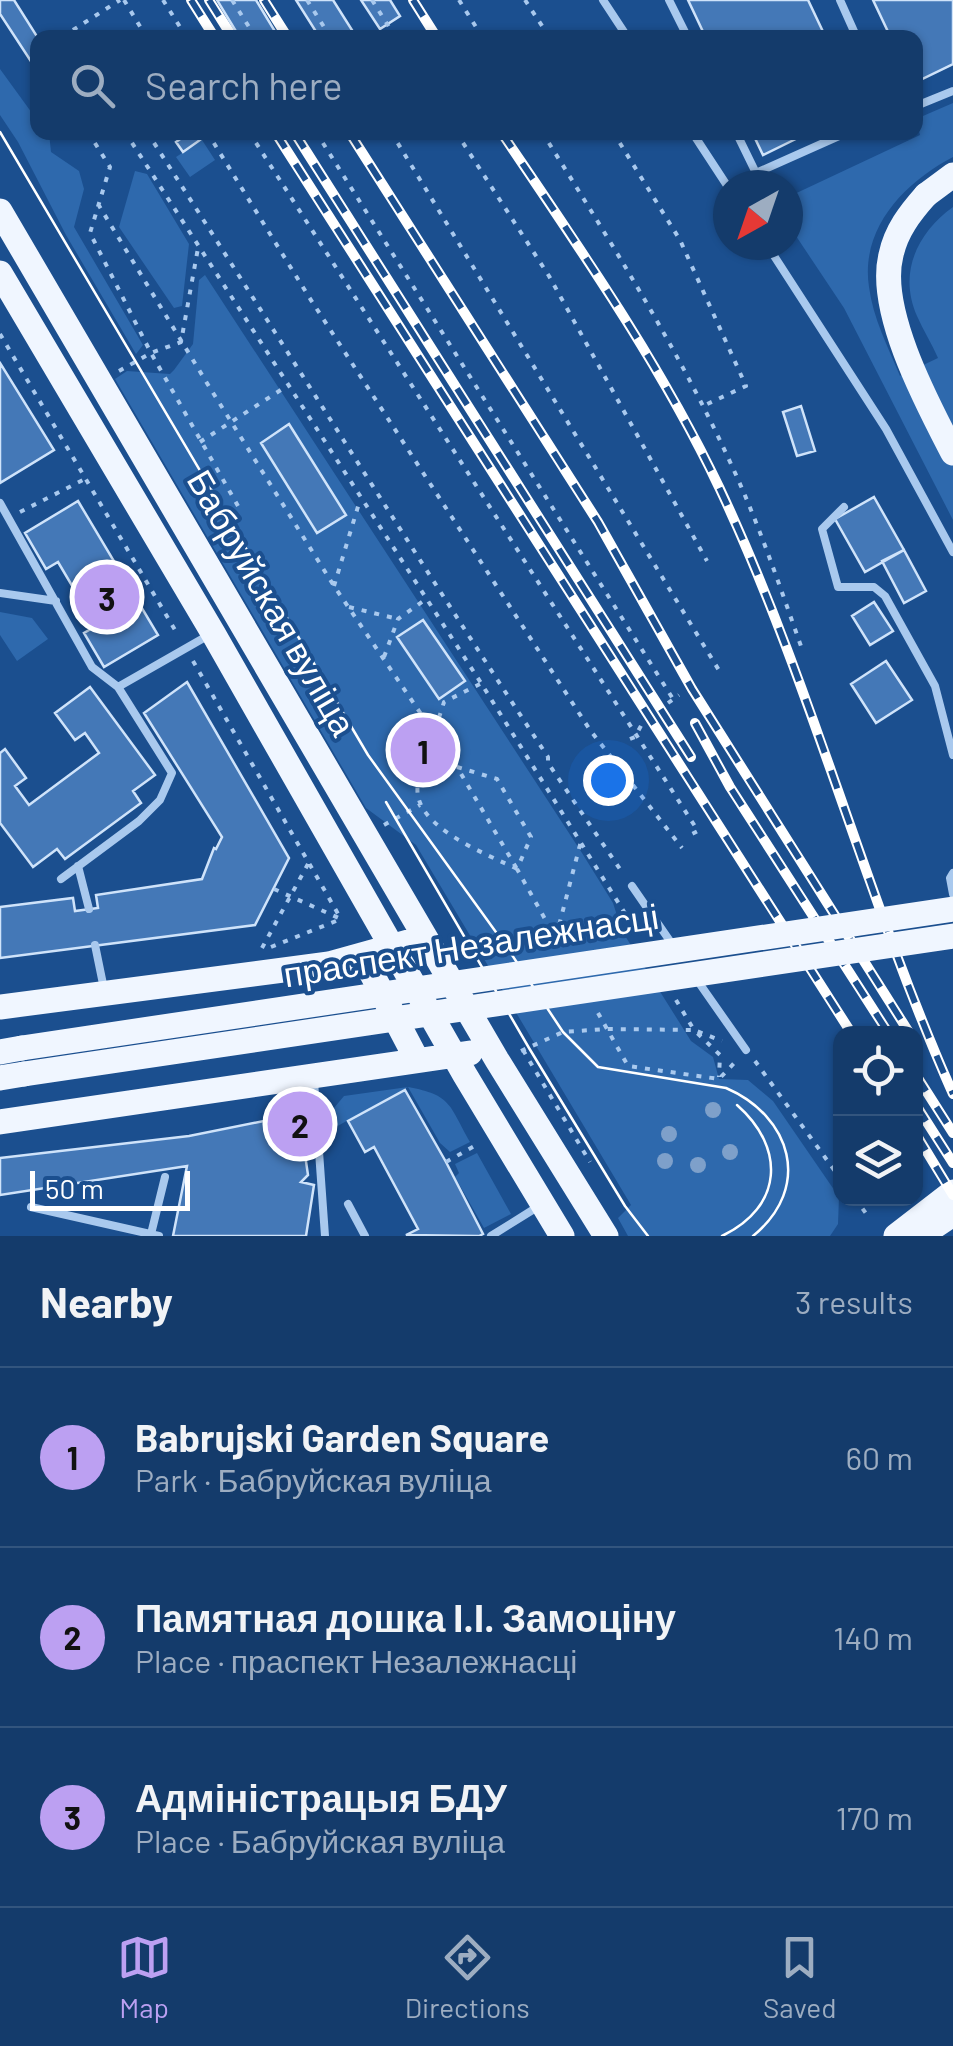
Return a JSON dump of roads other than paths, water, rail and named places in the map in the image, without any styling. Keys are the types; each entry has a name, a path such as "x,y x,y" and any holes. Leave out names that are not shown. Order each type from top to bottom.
{"main road":[{"path":"953,175 926,195 898,234 890,257 888,282 898,329 953,453"},
{"name":"Бабруйская вуліца","path":"0,212 606,1236"},
{"name":"Бабруйская вуліца","path":"0,272 562,1236"},
{"name":"праспект Незалежнасці","path":"12,1063 953,909"},
{"name":"праспект Незалежнасці","path":"12,1063 953,936"},
{"path":"0,1007 329,964 428,937"},
{"path":"362,955 417,1060"},
{"path":"0,1122 417,1060 501,1053"},
{"path":"896,1236 953,1192"},
{"path":"920,1236 953,1214"}],"lane":[{"path":"603,0 623,30"},
{"path":"668,0 684,30"},
{"path":"840,0 853,30"},
{"path":"923,103 953,91"},
{"path":"697,140 717,170"},
{"path":"740,140 756,173 830,140"},
{"path":"777,260 886,429 953,552"},
{"path":"0,503 92,666 118,687 172,773 160,800 139,821 60,879"},
{"path":"844,507 822,529 838,587 874,588 884,596 936,686 953,755"},
{"path":"0,593 56,600"},
{"path":"118,687 213,633"},
{"path":"78,866 89,910"},
{"path":"953,873 953,894"},
{"path":"632,886 746,1050"},
{"path":"96,945 104,993"},
{"path":"313,1076 325,1236"},
{"path":"31,1208 155,1235 165,1177"},
{"path":"348,1204 365,1236"},
{"path":"491,1236 543,1204"}],"tram line":[{"path":"0,132 368,755 563,1032 598,1067 726,1088 748,1100 779,1134 788,1175 783,1196 772,1217 753,1236"},
{"path":"386,802 529,1048 625,1206 648,1236"},
{"path":"722,1236 757,1209 771,1176 764,1140 737,1105"}],"railway":[{"path":"191,0 210,30"},
{"path":"209,0 228,30"},
{"path":"264,0 283,30"},
{"path":"413,0 432,30"},
{"path":"280,140 847,1026"},
{"path":"299,140 691,757"},
{"path":"354,140 598,522 692,689 905,1026"},
{"path":"506,140 644,350 719,487 782,637 892,943 953,1094"},
{"path":"695,723 730,787 884,1026"},
{"path":"923,1086 953,1133"},
{"path":"923,1116 953,1163"},
{"path":"923,1146 953,1195"}],"place":[{"name":"Адміністрацыя БДУ","path":"107,597"},
{"name":"Babrujski Garden Square","path":"423,750"},
{"name":"Памятная дошка І.І. Замоціну","path":"300,1124"}]}
